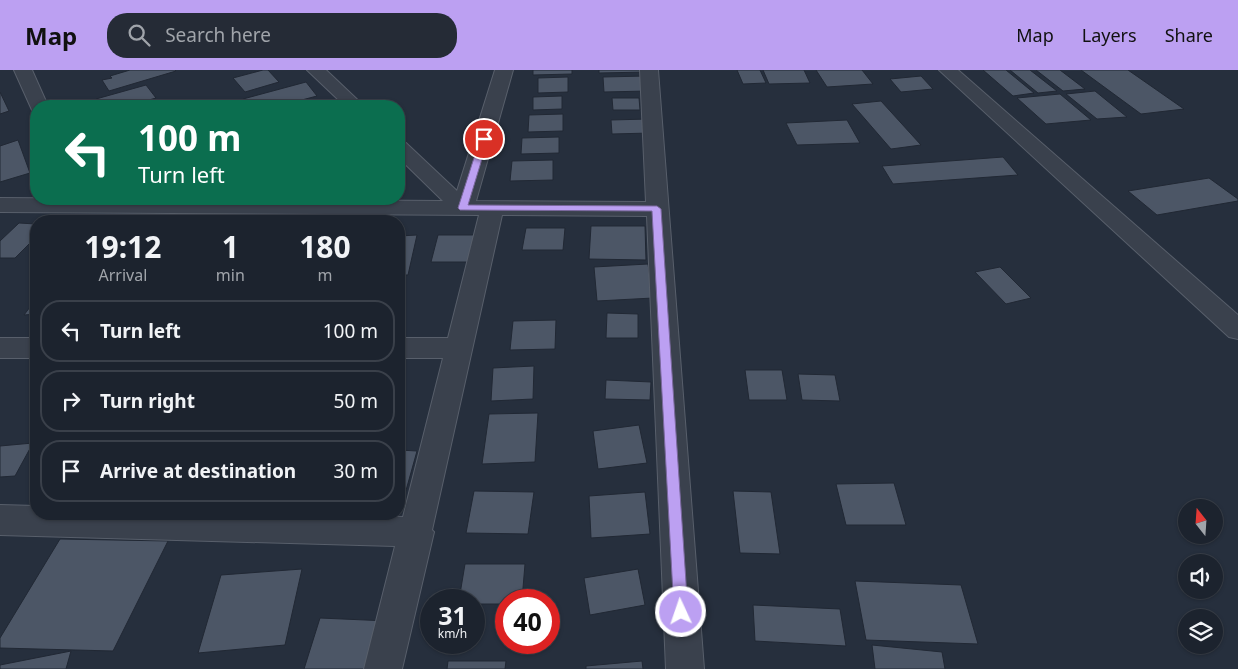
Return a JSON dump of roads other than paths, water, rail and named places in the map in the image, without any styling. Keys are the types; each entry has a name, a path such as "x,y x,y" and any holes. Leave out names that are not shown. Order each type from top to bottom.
{"street":[{"path":"22,70 36,100"},
{"path":"316,70 348,100"},
{"path":"463,208 504,70"},
{"path":"648,70 684,669"},
{"path":"948,70 1238,330"},
{"path":"405,153 463,208"},
{"path":"0,205 30,204"},
{"path":"274,205 657,209"},
{"path":"383,669 417,532 492,208"},
{"path":"0,348 30,348"},
{"path":"405,348 459,348"},
{"path":"0,520 417,532"}]}
